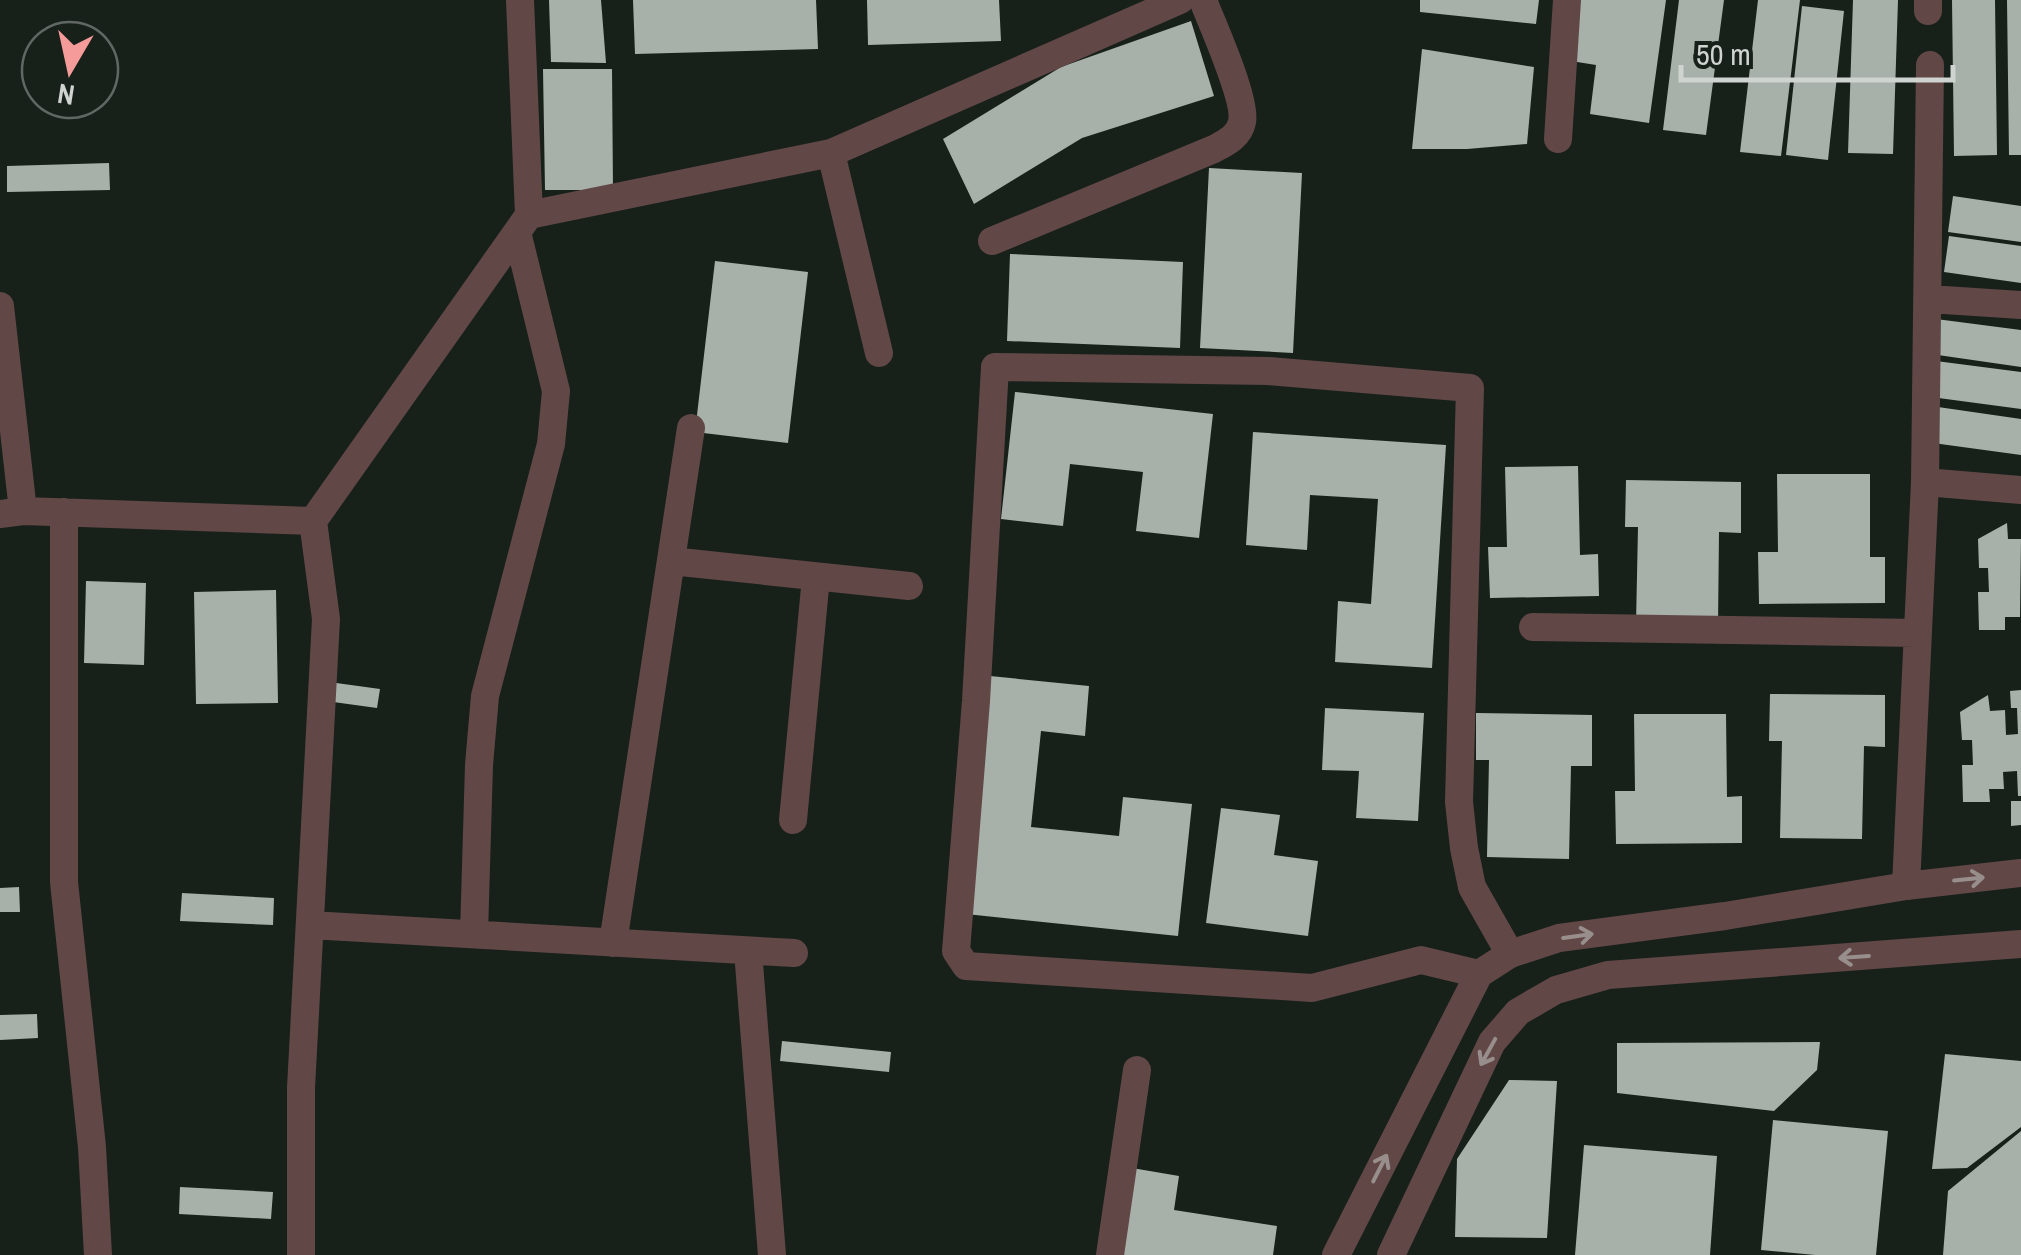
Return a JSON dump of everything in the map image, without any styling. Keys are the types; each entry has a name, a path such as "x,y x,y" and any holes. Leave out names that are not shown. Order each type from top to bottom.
{"street":[{"path":"474,934 484,696 551,444 556,411 552,366 523,224 520,0"},
{"path":"300,1255 301,1088 326,619 312,521 523,224 831,153 1180,0"},
{"path":"992,241 1214,150 1234,137 1242,122 1239,97 1204,0"},
{"path":"1558,139 1567,0"},
{"path":"1906,886 1925,482 1930,65"},
{"path":"831,153 879,352"},
{"path":"1929,299 2021,305"},
{"path":"0,306 11,513 312,521"},
{"path":"1479,974 1421,960 1312,988 966,966 956,951 996,367 1268,371 1470,388 1459,802 1472,887 1510,954"},
{"path":"613,943 690,428"},
{"path":"1925,482 2021,490"},
{"path":"64,512 64,882 90,1128 98,1255"},
{"path":"671,561 908,586"},
{"path":"793,820 816,577"},
{"path":"1533,628 1918,634"},
{"path":"1336,1255 1479,974 1510,954 1559,938 1906,886 2021,873"},
{"path":"310,924 794,953"},
{"path":"1391,1255 1492,1042 1518,1012 1556,990 1608,975 2021,944"},
{"path":"748,951 772,1255"},
{"path":"1110,1255 1137,1070"}],"building":[{"path":"549,0 601,0 606,63 551,62"},
{"path":"633,0 816,0 818,49 635,54"},
{"path":"867,0 999,0 1001,41 868,45"},
{"path":"1420,0 1539,0 1536,24 1420,12"},
{"path":"1580,0 1666,0 1649,123 1590,114 1596,65 1571,61"},
{"path":"1679,0 1724,0 1706,135 1663,130"},
{"path":"1758,0 1800,0 1781,156 1740,152"},
{"path":"1853,0 1898,0 1893,154 1848,153"},
{"path":"1952,0 1995,0 1997,155 1954,156"},
{"path":"2007,0 2021,0 2021,155 2009,155"},
{"path":"1802,6 1844,11 1828,160 1786,155"},
{"path":"1191,21 1214,96 1082,138 974,204 943,139 1061,67"},
{"path":"1422,49 1534,67 1527,144 1412,149"},
{"path":"543,69 612,69 613,190 545,190"},
{"path":"109,163 110,190 7,192 7,166"},
{"path":"1209,168 1302,173 1293,353 1200,348"},
{"path":"1953,196 2021,206 2021,242 1948,232"},
{"path":"1949,236 2021,246 2021,283 1944,272"},
{"path":"1010,254 1183,262 1180,348 1007,341"},
{"path":"715,261 808,272 788,443 695,432"},
{"path":"1936,319 2021,330 2021,367 1931,354"},
{"path":"1936,361 2021,372 2021,409 1931,397"},
{"path":"1015,392 1213,414 1199,538 1136,531 1143,472 1070,464 1063,526 1001,519"},
{"path":"1938,407 2021,419 2021,455 1933,443"},
{"path":"1253,432 1446,445 1432,668 1335,662 1338,601 1371,604 1378,499 1310,495 1307,550 1246,545"},
{"path":"1578,466 1580,555 1598,554 1599,596 1490,598 1488,547 1507,547 1505,467"},
{"path":"1777,474 1870,474 1870,557 1885,557 1885,603 1759,604 1758,552 1778,552"},
{"path":"1626,480 1741,482 1741,533 1719,532 1718,626 1636,624 1638,527 1625,527"},
{"path":"2007,523 2008,539 2021,539 2020,617 2005,617 2005,630 1979,630 1978,592 1989,592 1988,568 1979,568 1978,539"},
{"path":"86,581 146,583 144,665 84,663"},
{"path":"276,590 278,703 196,704 194,592"},
{"path":"990,676 1089,686 1085,736 1041,731 1031,827 1119,836 1123,797 1192,804 1178,936 966,914"},
{"path":"329,682 380,689 377,708 326,701"},
{"path":"2021,690 2021,796 2017,771 2003,772 2004,789 1989,789 1990,802 1963,802 1962,765 1973,765 1972,740 1962,740 1960,712 1988,695 1990,711 2005,710 2006,735 2018,734 2017,708 2011,708 2010,691"},
{"path":"1770,694 1885,695 1885,747 1864,746 1862,839 1780,838 1782,741 1769,741"},
{"path":"1325,708 1424,713 1418,821 1356,818 1359,771 1322,770"},
{"path":"1476,713 1592,715 1592,766 1571,766 1569,859 1487,857 1489,760 1476,760"},
{"path":"1634,714 1726,714 1727,797 1742,796 1742,843 1616,844 1615,791 1635,791"},
{"path":"2011,801 2021,801 2021,825 2011,826"},
{"path":"1221,808 1280,815 1274,855 1318,861 1308,936 1206,923"},
{"path":"19,887 20,912 0,912 0,888"},
{"path":"182,893 274,898 273,925 180,921"},
{"path":"37,1014 38,1038 0,1040 0,1015"},
{"path":"782,1041 891,1052 889,1072 780,1061"},
{"path":"1820,1042 1817,1070 1774,1111 1617,1093 1617,1043"},
{"path":"1945,1054 2021,1061 2021,1127 1967,1168 1932,1169"},
{"path":"1509,1080 1557,1081 1547,1238 1455,1237 1457,1159"},
{"path":"1773,1120 1888,1131 1876,1255 1761,1250"},
{"path":"2021,1131 2021,1255 1943,1255 1948,1191"},
{"path":"1584,1145 1717,1156 1710,1255 1575,1255"},
{"path":"1132,1168 1179,1176 1174,1210 1277,1226 1273,1255 1119,1255"},
{"path":"180,1187 273,1192 271,1219 179,1214"}]}
